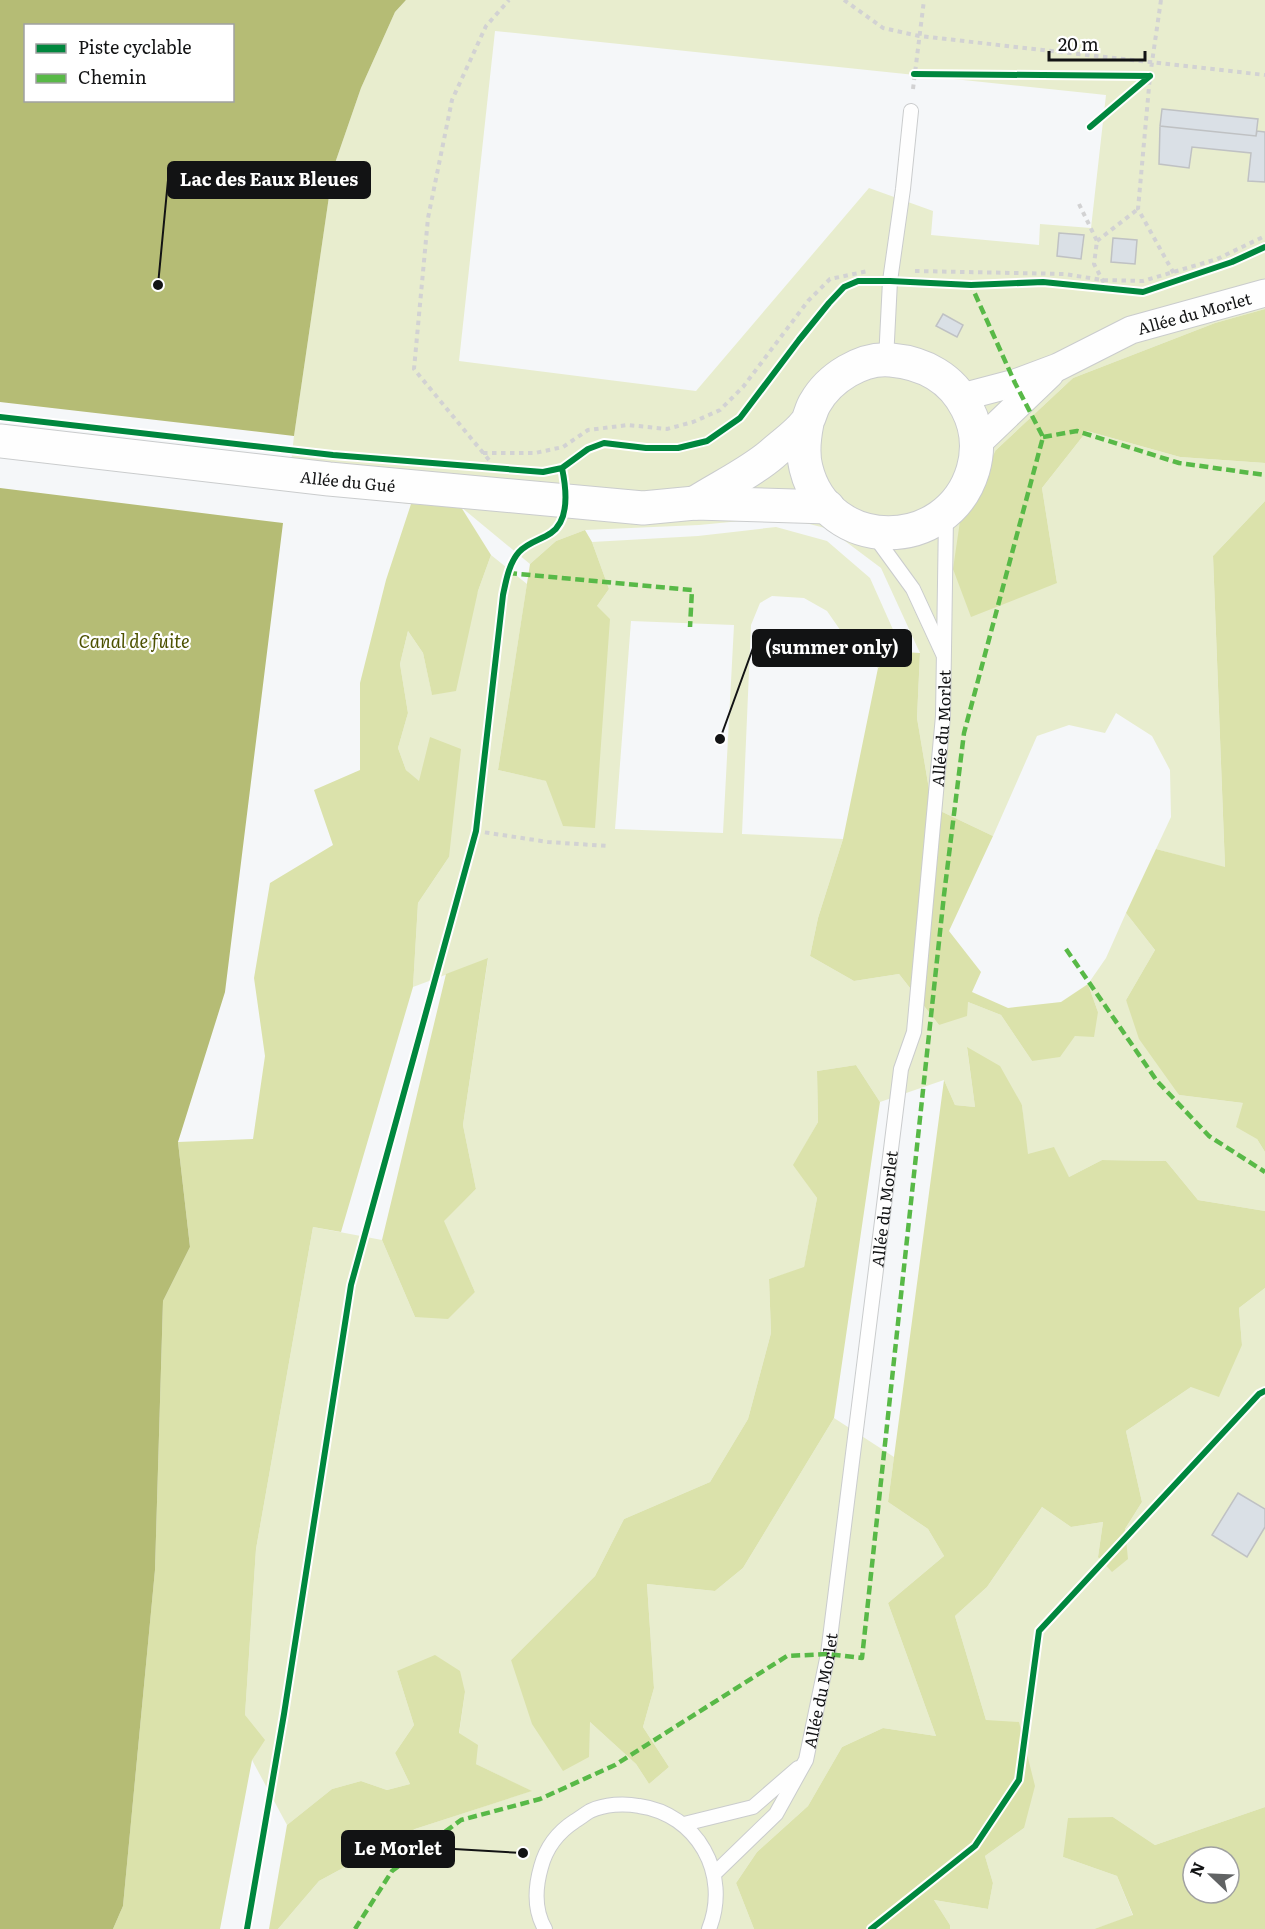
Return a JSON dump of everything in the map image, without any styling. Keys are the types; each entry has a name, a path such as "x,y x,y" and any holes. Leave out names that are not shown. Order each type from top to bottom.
{"street":[{"name":"Allée du Morlet","path":"962,397 1015,383 1058,367 1131,330 1265,293"},
{"path":"886,360 908,362 929,369 947,381 962,397 973,419 977,444 975,463 969,482 959,498 946,513 929,524 911,531 892,534 872,532 848,523 828,507 814,489 806,468 803,445 807,423 815,403 828,386 845,372 865,363 886,360"},
{"name":"Allée du Morlet","path":"977,444 1058,367"},
{"name":"Allée du Gué","path":"695,503 769,456 807,423"},
{"name":"Allée du Gué","path":"0,441 329,479 644,508 695,503 828,507"}],"lane":[{"path":"886,360 890,281 911,111"},
{"name":"Allée du Morlet","path":"714,1874 776,1814 806,1761 828,1654 901,1069 914,1032 943,716 946,513"},
{"name":"Allée du Morlet","path":"872,532 913,589 945,658"},
{"name":"Allée du Morlet","path":"684,1824 753,1808 806,1761"},
{"path":"545,1929 539,1918 536,1887 544,1856 562,1830 592,1810 622,1803 656,1808 684,1824 702,1845 714,1874 716,1896 709,1929"}],"path":[{"path":"490,461 414,369 428,218 452,100 486,26 509,0"},
{"path":"844,0 883,28 919,36 1265,75"},
{"path":"915,64 924,0"},
{"path":"1161,0 1152,62 1138,209 1178,281"},
{"path":"1078,204 1097,242 1094,264 1107,289"},
{"path":"1097,242 1138,209"},
{"path":"1170,284 1189,278"},
{"path":"1096,288 1116,290"},
{"path":"476,831 548,842 608,846"}],"shaded area":[{"path":"406,0 1265,0 1265,309 1215,323 1073,378 996,450 1057,583 1042,488 1087,431 1180,457 1265,463 1265,501 1213,556 1225,868 1156,849 1171,817 1170,770 1152,736 1116,713 1105,733 1069,725 1037,736 993,836 932,807 917,718 920,653 881,568 829,529 782,517 699,525 585,530 556,541 530,564 461,507 411,504 288,489 333,169 361,88 395,12","holes":["495,31 1106,95 1091,228 1040,224 1039,245 931,235 933,211 869,188 696,391 459,361"]},
{"path":"1265,309 1265,463 1180,457 1087,431 1042,488 1057,583 971,617 953,569 960,521 996,450 1073,378 1215,323"},
{"path":"1265,501 1265,1152 1257,1139 1236,1127 1243,1103 1179,1095 1139,1039 1126,1000 1155,950 1126,913 1156,849 1225,867 1213,556"},
{"path":"411,504 461,507 491,555 478,591 456,691 432,695 423,653 408,631 400,664 408,713 398,748 406,770 419,781 430,737 461,749 449,857 418,903 413,987 341,1232 313,1227 256,1549 245,1715 265,1740 252,1760 220,1929 113,1929 123,1906 155,1570 163,1301 190,1247 178,1142 253,1139 265,1056 254,978 270,883 333,845 314,790 360,770 360,683 386,580"},
{"path":"776,527 827,541 870,578 903,652 878,668 852,647 827,611 804,598 772,596 760,603 751,625 742,834 843,839 818,918 810,956 854,981 899,974 939,1025 968,1002 1001,1015 1032,1061 1075,1036 1098,1012 1088,984 1106,958 1126,913 1155,950 1126,1000 1179,1095 1243,1103 1257,1139 1265,1152 1265,1211 1198,1200 1166,1161 1102,1160 1069,1177 1027,1155 1022,1105 967,1048 975,1107 955,1105 944,1080 880,1102 856,1065 817,1071 818,1122 794,1165 817,1198 804,1268 769,1279 771,1333 748,1419 710,1482 624,1519 595,1576 511,1660 589,1721 636,1764 649,1784 669,1767 643,1727 654,1688 647,1584 715,1591 743,1568 834,1418 894,1457 888,1502 928,1529 944,1556 888,1603 936,1736 883,1728 842,1747 808,1806 757,1852 736,1883 754,1929 278,1929 319,1881 415,1829 531,1791 476,1764 459,1734 465,1692 397,1671 414,1725 395,1753 410,1784 387,1790 361,1781 332,1789 287,1825 252,1760 245,1715 256,1549 313,1227 382,1240 415,1317 475,1292 443,1221 476,1189 463,1125 488,959 413,987 418,903 449,857 419,782 406,770 398,748 408,713 400,664 408,631 423,653 432,694 478,591 491,555 527,584 498,770 547,781 563,825 597,606 609,589 592,542 698,536","holes":["631,621 734,625 723,833 615,829"]},
{"path":"585,530 592,542 609,589 597,606 610,619 595,828 563,826 546,781 498,770 530,564 556,541"},
{"path":"903,652 920,653 917,718 932,807 993,836 949,931 981,972 972,992 1008,1008 1061,1002 1088,984 1098,1012 1094,1037 1075,1036 1060,1057 1032,1061 1001,1015 968,1002 967,1016 939,1025 899,974 854,981 810,956 818,918 843,839 878,668"},
{"path":"488,958 463,1125 476,1189 444,1221 475,1292 448,1319 415,1317 382,1240 446,974"},
{"path":"967,1047 1000,1066 1022,1105 1028,1154 1054,1147 1069,1177 1102,1160 1166,1161 1198,1200 1265,1211 1265,1288 1239,1308 1242,1345 1219,1397 1191,1387 1126,1431 1142,1502 1125,1529 1128,1559 1112,1572 1098,1557 1103,1522 1071,1527 1042,1507 987,1587 955,1616 986,1720 1019,1722 1035,1786 1024,1828 985,1856 993,1883 988,1909 934,1900 950,1925 950,1929 754,1929 736,1883 757,1852 808,1806 842,1747 883,1728 936,1736 888,1603 944,1556 928,1529 888,1502 944,1080 955,1105 975,1107"},
{"path":"856,1065 880,1102 834,1418 743,1568 715,1591 647,1584 654,1688 643,1727 669,1767 649,1784 636,1764 590,1722 589,1757 563,1771 532,1724 511,1660 595,1576 624,1519 710,1482 748,1419 771,1333 769,1279 804,1267 817,1198 793,1165 818,1122 817,1071"},
{"path":"1265,1288 1265,1807 1155,1845 1113,1817 1063,1857 1117,1876 1133,1916 1094,1929 950,1929 950,1925 934,1900 988,1909 993,1883 985,1856 1024,1828 986,1720 955,1616 987,1587 1042,1507 1071,1527 1103,1522 1098,1557 1125,1529 1142,1502 1126,1431 1191,1387 1242,1345 1239,1308"},
{"path":"435,1655 460,1671 465,1692 459,1733 478,1745 476,1764 532,1791 415,1829 319,1881 278,1929 269,1929 287,1825 332,1789 361,1781 387,1790 410,1784 395,1753 414,1725 397,1671"},
{"path":"1265,1807 1265,1929 1094,1929 1133,1915 1117,1876 1063,1857 1068,1818 1113,1817 1155,1845"}],"water":[{"path":"0,0 406,0 395,12 361,88 333,169 294,436 0,402"},
{"name":"Canal de fuite","path":"0,488 283,523 225,992 178,1142 190,1247 163,1301 155,1570 123,1906 113,1929 0,1929"}],"building":[{"path":"1162,109 1258,119 1256,136 1160,126"},
{"path":"1160,126 1256,136 1257,131 1265,132 1265,182 1248,181 1251,153 1192,147 1189,168 1159,164"},
{"path":"1059,233 1084,235 1081,259 1057,256"},
{"path":"1113,238 1137,240 1135,264 1111,262"},
{"path":"943,314 963,325 957,337 936,326"},
{"path":"1238,1493 1265,1509 1265,1527 1247,1557 1212,1535"}],"marked path":[{"path":"355,1929 392,1871 461,1820 540,1799 615,1765 787,1656 828,1654 862,1658 944,895 964,733 1043,437 1015,383 971,285"},
{"path":"1043,437 1077,431 1179,463 1265,475"},
{"path":"508,573 692,590 690,627"},
{"path":"1066,949 1157,1081 1209,1136 1265,1172"}],"cycle path":[{"path":"914,74 1150,76"},
{"path":"1090,127 1150,76"},
{"path":"0,417 333,455 543,472 562,468 588,449 604,443 646,448 678,448 707,441 740,418 829,303 844,287 858,281 971,285 1043,282 1143,292 1232,262 1265,247"},
{"path":"247,1929 284,1714 351,1285 476,831 503,595 507,578 519,552 551,533 561,520 565,503 562,468"},
{"path":"871,1929 975,1846 1019,1780 1039,1631 1259,1394 1265,1391"}],"place":[{"name":"Lac des Eaux Bleues","path":"158,285"},
{"name":"(summer only)","path":"720,739"},
{"name":"Le Morlet","path":"523,1853"}]}
